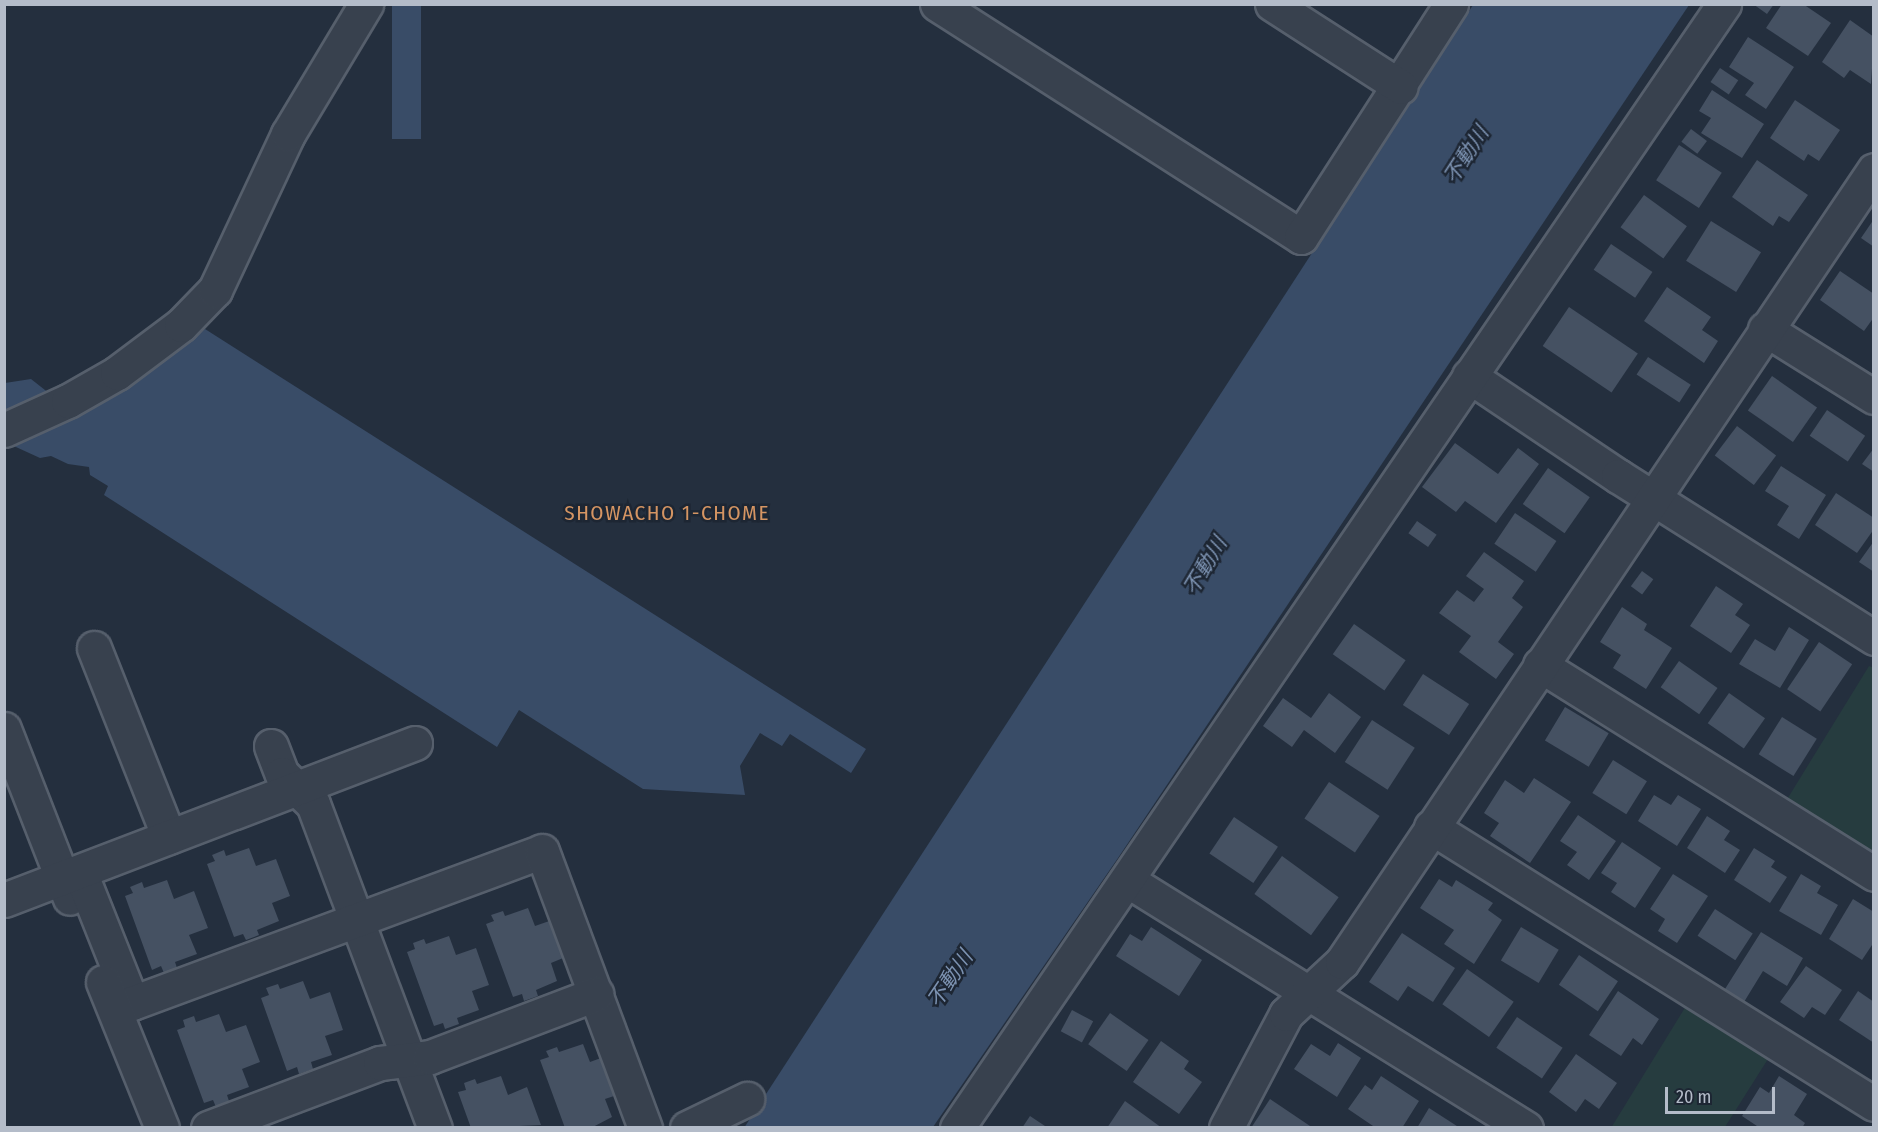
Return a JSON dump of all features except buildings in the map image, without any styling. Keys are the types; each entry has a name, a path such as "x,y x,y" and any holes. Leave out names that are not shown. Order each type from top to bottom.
{"street":[{"path":"4,430 68,401 117,373 181,324 214,290 288,134 366,4"},
{"path":"937,4 1301,237 1401,87 1451,4"},
{"path":"1272,4 1401,87"},
{"path":"957,1128 1724,4"},
{"path":"1226,1128 1286,1014 1314,993 1342,962 1651,497 1874,170"},
{"path":"1765,328 1874,397"},
{"path":"1469,376 1651,497 1874,638"},
{"path":"94,648 169,837"},
{"path":"1540,664 1874,874"},
{"path":"4,729 132,1003 182,1128"},
{"path":"4,900 415,743"},
{"path":"271,746 282,774 312,804 435,1128"},
{"path":"1431,827 1874,1104"},
{"path":"132,1003 542,851 645,1128"},
{"path":"71,875 162,1128"},
{"path":"1127,880 1314,993 1526,1128"},
{"path":"208,1128 380,1063 430,1056 596,994"},
{"path":"687,1128 747,1100 727,1128"}],"green space":[{"path":"1869,666 1874,668 1873,858 1786,801"},
{"path":"1686,1006 1768,1059 1725,1127 1611,1128"}],"water":[{"path":"392,5 421,5 421,139 392,139"},
{"name":"不動川","path":"1473,5 1689,5 1118,858 933,1127 744,1128"},
{"path":"205,329 866,749 851,773 790,734 782,746 760,733 740,766 745,795 643,789 519,710 497,747 104,495 108,486 90,475 89,467 68,464 51,456 40,458 5,442 5,383 31,379 78,416 134,383"}],"district":[{"name":"SHOWACHO 1-CHOME","path":"667,513"}]}
